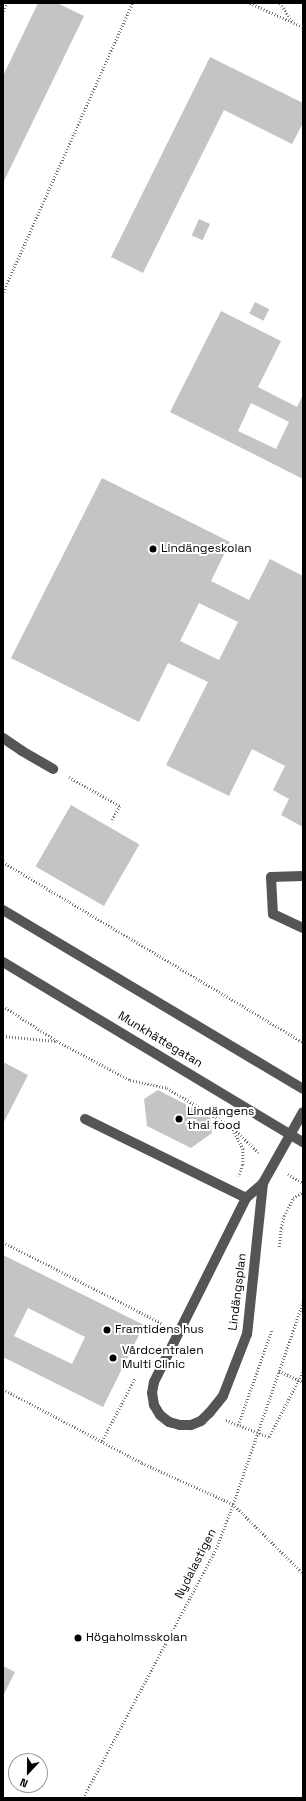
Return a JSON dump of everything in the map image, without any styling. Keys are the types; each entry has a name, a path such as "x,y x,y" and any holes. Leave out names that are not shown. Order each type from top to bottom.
{"street":[{"path":"3,738 53,769"},
{"path":"303,876 270,877 273,914 303,928"},
{"path":"3,910 303,1089"},
{"name":"Munkhättegatan","path":"3,962 303,1142"},
{"name":"Lindängsplan","path":"263,1183 247,1334 223,1396 201,1421 191,1425 180,1425 169,1422 160,1415 154,1405 152,1393 154,1382 246,1198 263,1183 303,1112"},
{"path":"85,1119 246,1198"}],"path":[{"path":"3,11 7,3"},
{"path":"3,292 132,3"},
{"path":"250,3 303,27"},
{"path":"280,3 292,22"},
{"path":"53,769 120,806 111,822"},
{"path":"3,862 303,1042"},
{"path":"3,1006 57,1041 130,1080 167,1088 232,1127 273,1166 303,1183"},
{"path":"3,1036 57,1041"},
{"path":"230,1191 239,1177 243,1165 243,1149 232,1127"},
{"path":"279,1247 284,1216 294,1198 303,1192"},
{"path":"3,1242 162,1324 166,1317"},
{"name":"Nydalastigen","path":"83,1798 216,1549 303,1302"},
{"path":"238,1425 272,1329"},
{"path":"279,1371 303,1382"},
{"path":"209,1413 269,1436 303,1371"},
{"path":"102,1441 138,1372"},
{"path":"3,1389 142,1463 233,1504 303,1573"}],"building":[{"path":"38,3 57,3 84,16 3,183 3,76"},
{"path":"210,57 303,103 303,123 292,144 224,110 143,273 111,257"},
{"path":"199,219 210,224 203,240 192,235"},
{"path":"255,302 269,309 263,321 249,314"},
{"path":"221,311 281,341 258,387 297,407 303,395 303,479 170,412","holes":["251,403 289,422 276,449 238,431"]},
{"path":"102,478 230,542 211,581 249,600 270,559 303,576 303,827 281,815 289,799 273,790 285,766 252,749 229,796 166,765 208,682 168,663 139,722 11,658","holes":["199,603 238,622 219,660 180,641"]},
{"path":"71,805 139,844 104,906 36,866"},
{"path":"3,1062 28,1075 3,1124"},
{"path":"158,1090 210,1117 212,1133 191,1148 147,1126 144,1099"},
{"name":"Framtidens hus","path":"3,1255 144,1325 103,1407 3,1357","holes":["28,1308 85,1337 72,1364 14,1336"]},
{"path":"3,1666 15,1672 3,1696"}],"place":[{"name":"Lindängeskolan","path":"153,549"},
{"name":"Lindängens thai food","path":"179,1119"},
{"name":"Framtidens hus","path":"107,1330"},
{"name":"Vårdcentralen Multi Clinic","path":"113,1358"},
{"name":"Högaholmsskolan","path":"78,1638"}]}
